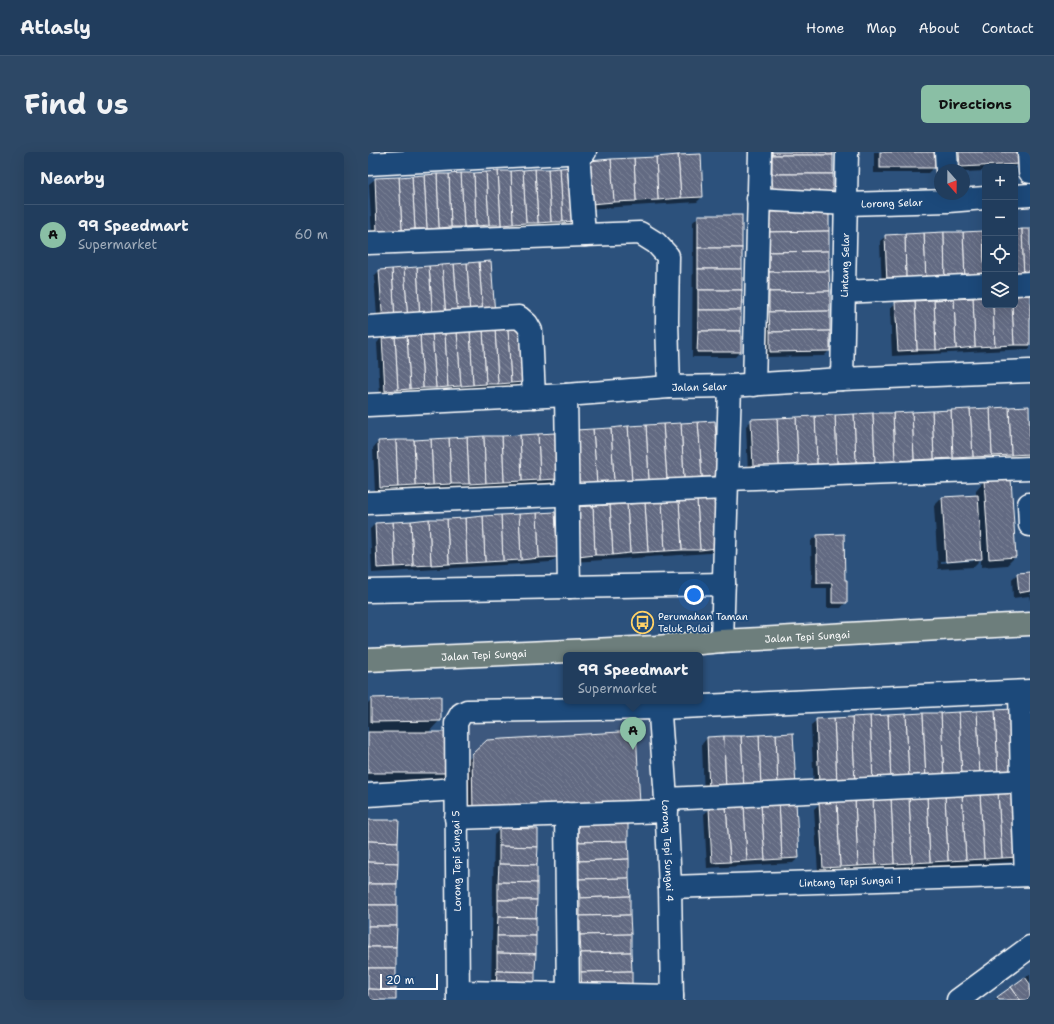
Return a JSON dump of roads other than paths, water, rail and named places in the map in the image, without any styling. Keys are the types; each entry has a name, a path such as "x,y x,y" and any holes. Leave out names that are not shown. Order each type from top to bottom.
{"main road":[{"name":"Jalan Tepi Sungai","path":"624,652 656,651 722,641 1030,624"},
{"name":"Jalan Tepi Sungai","path":"368,660 563,654"}],"street":[{"path":"578,152 584,235"},
{"path":"368,164 586,152"},
{"path":"754,385 760,152"},
{"name":"Lintang Selar","path":"842,379 847,152"},
{"path":"946,152 947,164"},
{"path":"1029,152 1030,172"},
{"path":"1018,196 1030,195"},
{"name":"Lorong Selar","path":"970,198 982,198"},
{"name":"Lorong Selar","path":"758,199 847,204 934,199"},
{"path":"368,243 640,233 656,243 668,256 667,321 669,387"},
{"path":"1018,284 1030,283"},
{"path":"844,292 982,285"},
{"path":"368,327 519,317 528,324 531,331 534,397"},
{"name":"Jalan Selar","path":"368,405 534,397 669,387 754,385 842,379 1030,371"},
{"path":"722,641 730,386"},
{"path":"566,395 569,587"},
{"path":"368,503 568,495 727,483 1030,468"},
{"path":"368,591 724,584"},
{"path":"703,702 1025,691 1028,875"},
{"name":"Lorong Tepi Sungai 5","path":"458,996 456,723 461,714 467,711 660,704"},
{"name":"Lorong Tepi Sungai 4","path":"660,704 667,805 672,998"},
{"path":"456,818 566,814 667,805 1026,781"},
{"path":"368,794 456,789"},
{"path":"566,814 568,997"},
{"name":"Lintang Tepi Sungai 1","path":"670,887 1028,875"},
{"path":"958,1000 1030,947"},
{"path":"458,996 672,998"}],"place":[{"name":"Perumahan Taman Teluk Pulai","path":"642,622"},
{"name":"99 Speedmart","path":"633,750"}]}
